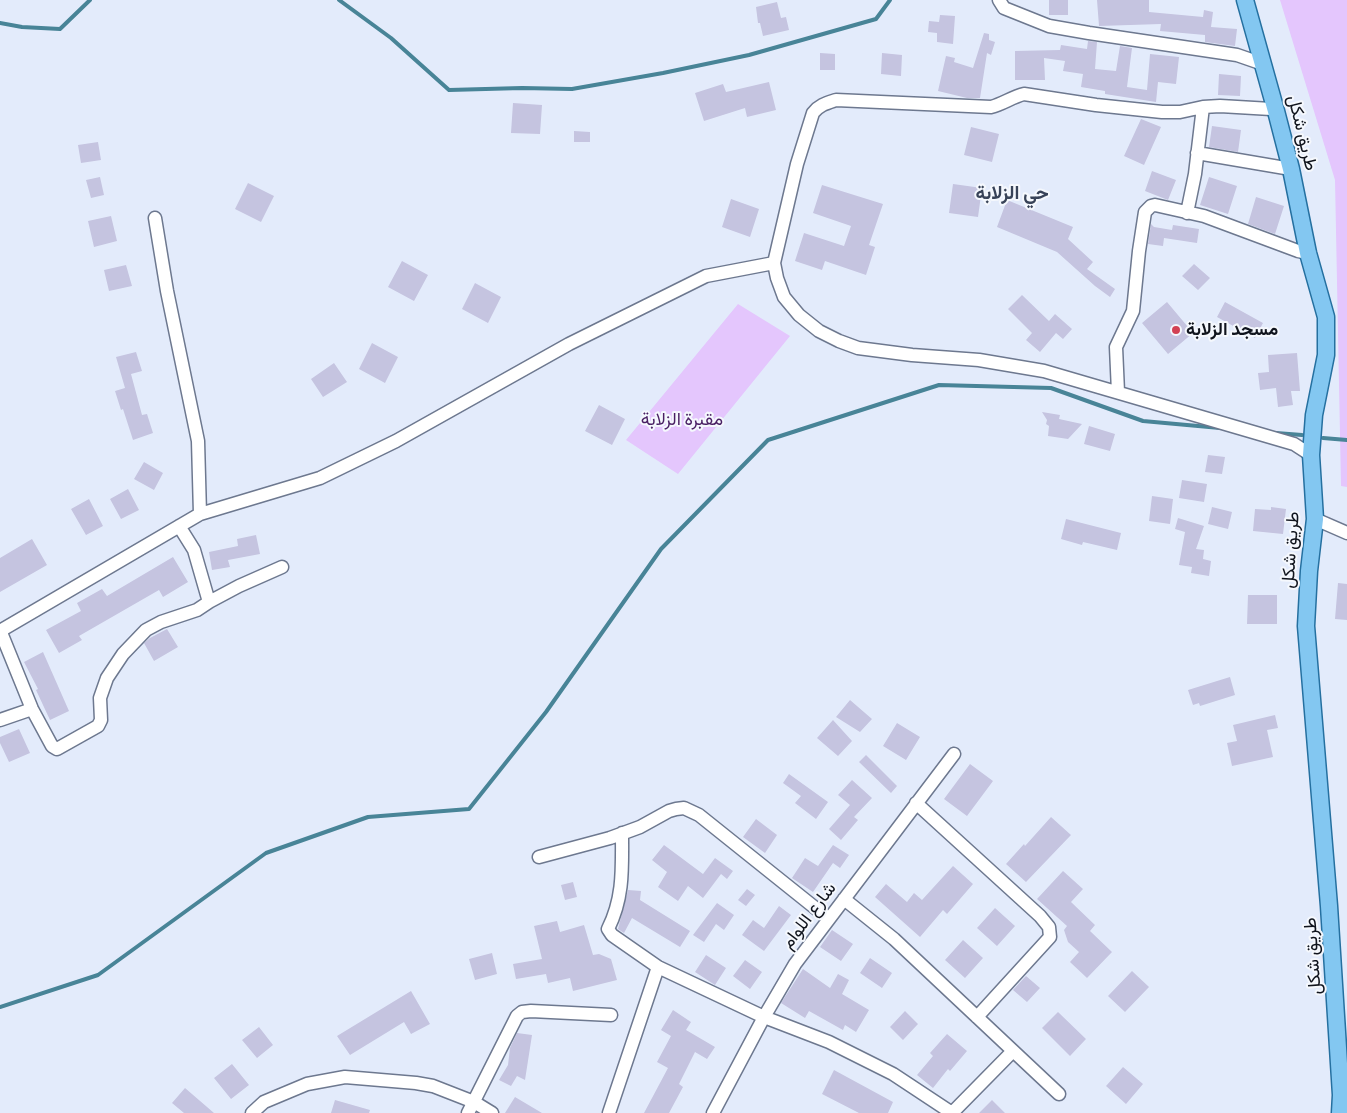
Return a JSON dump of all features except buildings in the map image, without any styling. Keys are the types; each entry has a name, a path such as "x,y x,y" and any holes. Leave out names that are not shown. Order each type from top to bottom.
{"main road":[{"name":"طريق شكل","path":"1245,0 1291,169 1308,253 1326,317 1326,355 1314,415 1311,455 1315,519 1309,571 1306,626 1329,906 1340,1077 1340,1113"}],"street":[{"path":"999,0 1004,8 1049,26 1236,55 1263,64"},
{"path":"1276,112 1271,109 1203,107 1180,112 1162,112 1096,105 1024,94 1014,96 999,105 991,107 836,100 825,103 813,112 797,164 774,263 784,297 799,315 819,331 838,341 858,348 912,356 979,360 1044,371 1294,444 1311,455"},
{"path":"1187,213 1203,107"},
{"path":"1197,153 1291,169"},
{"path":"1118,392 1116,347 1133,311 1145,212 1151,206 1155,205 1204,216 1308,253"},
{"path":"155,218 167,291 198,441 200,514"},
{"path":"282,567 189,613 161,622 146,630 131,644 107,678 100,698 101,720 96,728 55,749 52,746 32,709 0,631 200,514 320,478 396,440 569,344 706,276 774,263"},
{"path":"1315,519 1347,533"},
{"path":"179,526 194,550 209,602"},
{"path":"0,720 32,709"},
{"name":"شارع اللوام","path":"712,1113 795,964 954,754"},
{"path":"916,803 1040,916 1049,927 1050,937 977,1017"},
{"path":"539,857 640,827 669,811 684,808 699,815 829,919"},
{"path":"622,833 622,880 618,904 608,931 658,967 764,1017 829,1042 863,1058 893,1074 952,1113 1013,1051"},
{"path":"844,899 894,939 1059,1094"},
{"path":"609,1113 658,967"},
{"path":"471,1107 513,1021 522,1012 611,1015"},
{"path":"252,1113 264,1102 307,1084 345,1077 433,1086 471,1107 492,1113"}],"green space":[{"path":"1280,0 1347,0 1347,487 1341,486 1335,180"},
{"name":"مقبرة الزلابة","path":"738,304 790,336 678,474 626,440"}],"waterway":[{"path":"0,23 22,27 60,29 90,0"},
{"path":"339,0 391,38 449,90 572,89 663,73 749,55 876,19 890,0"},
{"path":"0,1007 98,975 266,853 368,817 469,809 546,712 661,549 768,440 939,385 1051,388 1143,421 1220,428"},
{"path":"1276,433 1302,435"},
{"path":"1323,438 1347,440"}],"place":[{"name":"مسجد الزلابة","path":"1176,330"}],"district":[{"name":"حي الزلابة","path":"1012,194"}]}
